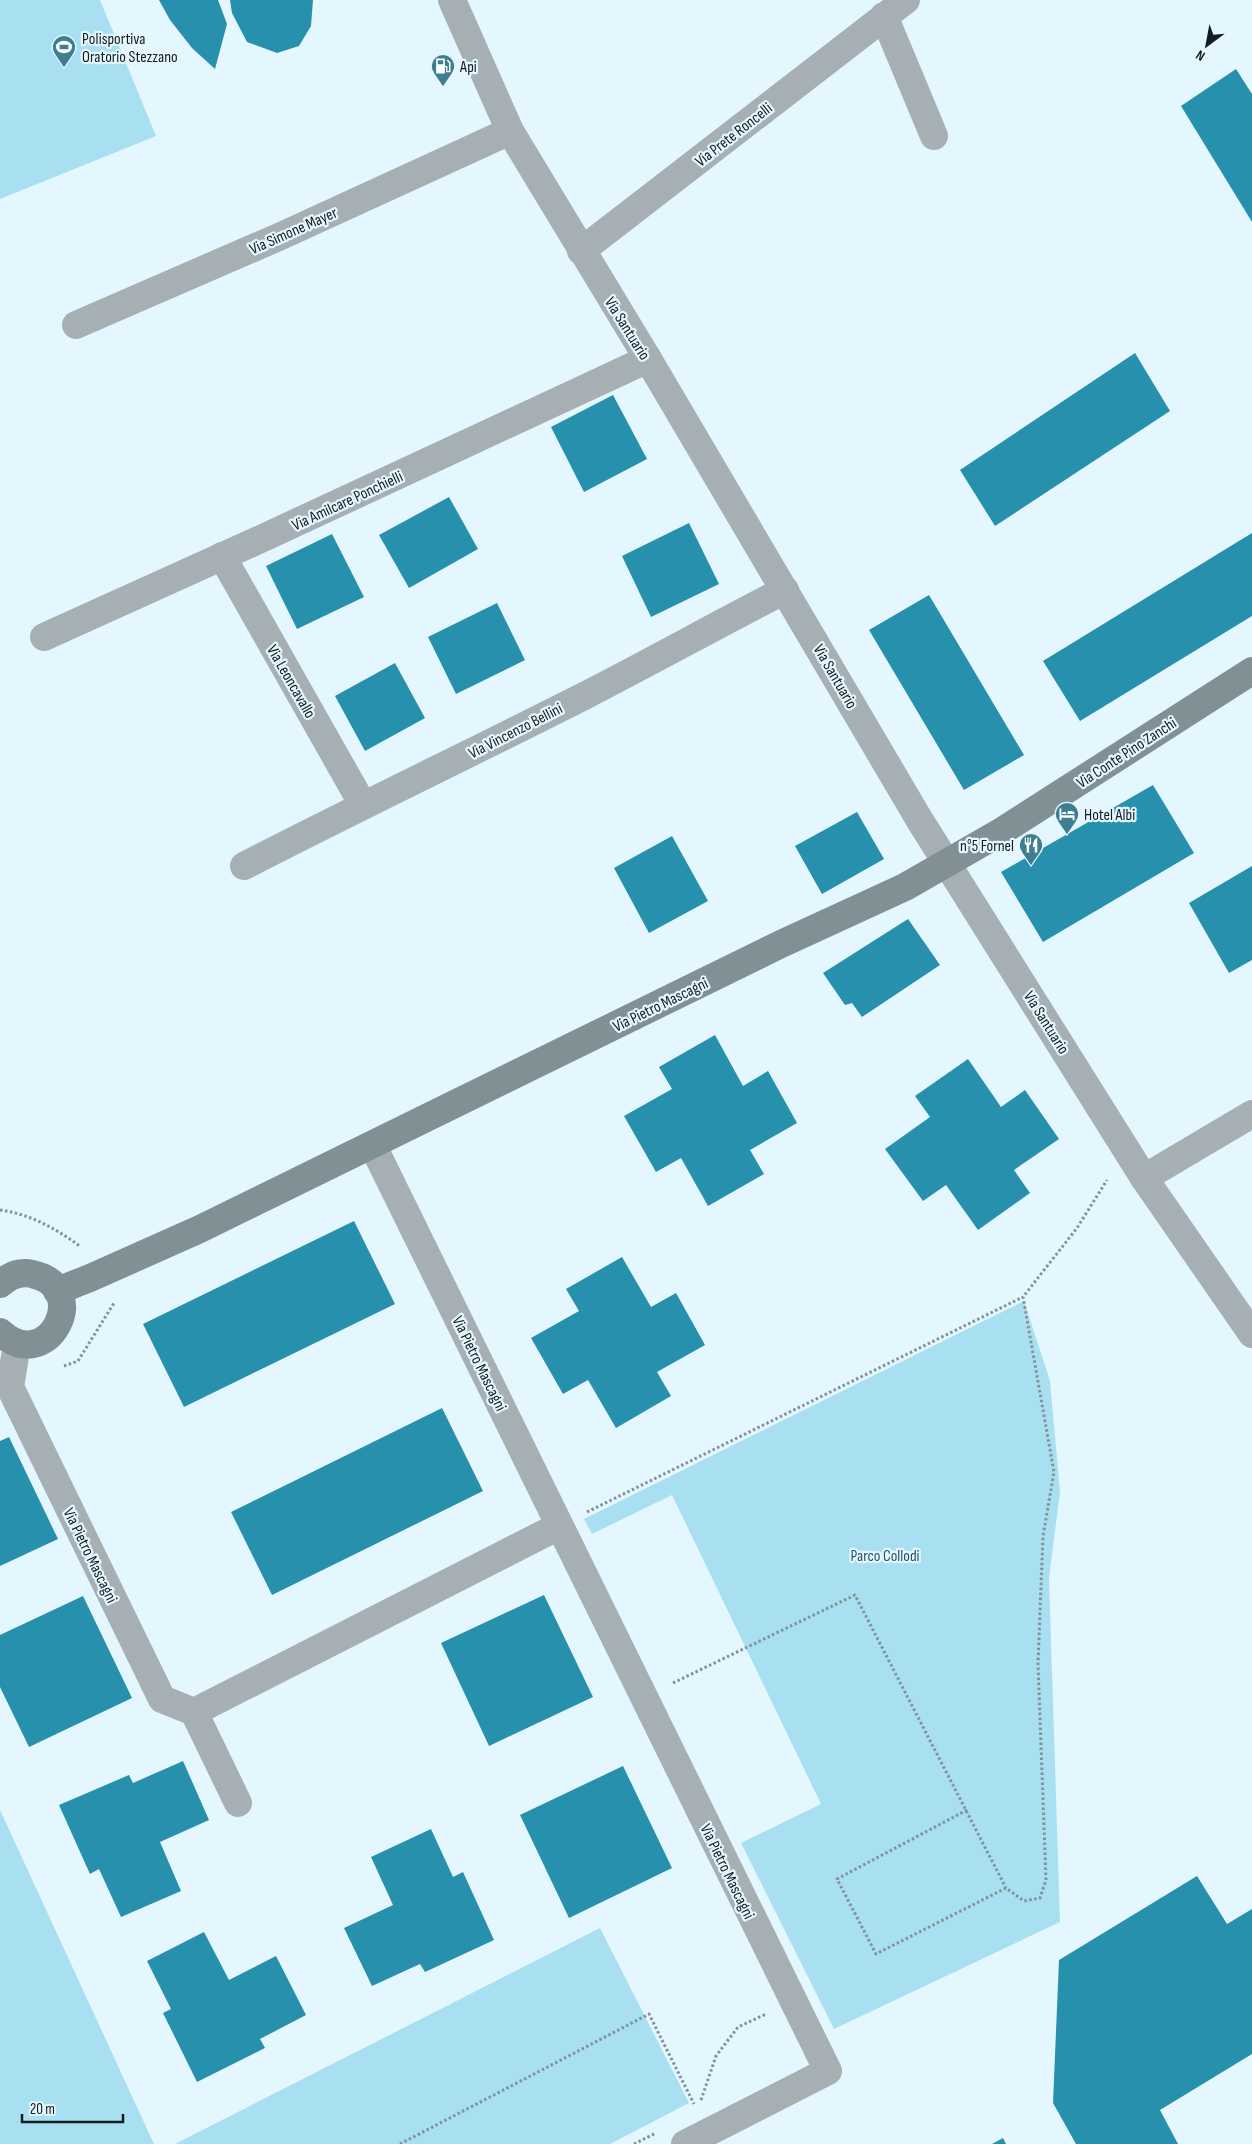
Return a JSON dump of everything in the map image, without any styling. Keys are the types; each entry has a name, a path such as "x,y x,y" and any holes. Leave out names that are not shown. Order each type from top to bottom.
{"street":[{"name":"Via Santuario","path":"452,0 510,131 648,359 947,863 1144,1178 1252,1334"},
{"name":"Via Prete Roncelli","path":"581,251 906,0"},
{"path":"884,16 934,136"},
{"name":"Via Simone Mayer","path":"76,325 281,236 510,131"},
{"name":"Via Amilcare Ponchielli","path":"44,637 648,359"},
{"name":"Via Leoncavallo","path":"222,556 363,805"},
{"name":"Via Vincenzo Bellini","path":"244,866 589,693 785,590"},
{"name":"Via Conte Pino Zanchi","path":"947,863 999,833 1252,671"},
{"name":"Via Pietro Mascagni","path":"57,1291 200,1229 373,1146 781,944 905,887 947,863"},
{"path":"1144,1178 1252,1114"},
{"name":"Via Pietro Mascagni","path":"373,1146 828,2072 686,2144"},
{"path":"0,1284 16,1274 28,1273 39,1275 50,1281 57,1291 62,1308 58,1325 51,1335 41,1341 29,1345 6,1338"},
{"name":"Via Pietro Mascagni","path":"6,1338 11,1378 10,1387 162,1699 194,1712"},
{"path":"238,1804 194,1712 559,1526"}],"path":[{"path":"559,1526 1022,1297 1077,1228 1126,1149"},
{"path":"0,1210 28,1217 62,1233 89,1253 102,1273"},
{"path":"643,1697 856,1595 1006,1888 1024,1901 1040,1898 1046,1880 1038,1664 1043,1536 1054,1472 1022,1297"},
{"path":"967,1810 837,1879 876,1954 1006,1888"},
{"path":"700,2102 716,2056 738,2027 792,2002"},
{"path":"400,2144 649,2014 697,2112"},
{"path":"634,2144 658,2132"}],"green space":[{"name":"Polisportiva Oratorio Stezzano","path":"0,0 100,0 156,136 0,199"},
{"name":"Parco Collodi","path":"1024,1301 1050,1381 1060,1492 1049,1578 1060,1922 834,2029 741,1843 821,1804 672,1495 592,1534 584,1519"},
{"path":"0,1810 154,2144 0,2144"},
{"path":"600,1928 689,2103 610,2144 175,2144"}],"building":[{"path":"159,0 218,0 227,24 215,69 192,48 170,20"},
{"path":"230,0 313,0 311,26 299,46 277,53 247,42 232,13"},
{"path":"1236,69 1252,94 1252,222 1181,106"},
{"path":"1135,353 1170,411 995,526 960,470"},
{"path":"613,395 647,459 584,492 551,427"},
{"path":"449,497 478,549 409,588 379,535"},
{"path":"689,523 719,584 651,617 622,556"},
{"path":"1252,533 1252,616 1080,721 1043,661"},
{"path":"332,534 364,597 297,629 266,566"},
{"path":"929,595 1024,755 964,790 869,630"},
{"path":"497,603 525,660 456,694 428,637"},
{"path":"395,663 425,718 365,751 335,696"},
{"path":"1153,785 1194,853 1043,942 1001,872"},
{"path":"857,812 884,859 822,894 795,846"},
{"path":"672,836 708,901 649,933 614,868"},
{"path":"1252,866 1252,960 1229,973 1189,903"},
{"path":"908,919 940,965 862,1017 852,1003 845,1005 823,973"},
{"path":"715,1035 743,1086 768,1071 797,1123 750,1150 764,1174 708,1206 681,1158 656,1172 624,1116 672,1089 659,1067"},
{"path":"968,1059 1001,1107 1025,1090 1059,1139 1014,1170 1030,1193 978,1230 946,1185 923,1201 885,1149 930,1117 915,1096"},
{"path":"354,1221 395,1304 184,1407 143,1324"},
{"path":"622,1257 651,1307 676,1293 705,1345 657,1372 671,1396 616,1428 588,1380 563,1394 531,1338 579,1311 566,1289"},
{"path":"442,1408 483,1491 272,1595 231,1512"},
{"path":"9,1437 58,1539 0,1566 0,1441"},
{"path":"544,1595 593,1697 489,1746 441,1643"},
{"path":"83,1596 132,1698 29,1747 0,1687 0,1635"},
{"path":"183,1761 209,1820 160,1842 181,1891 121,1917 99,1869 90,1874 59,1805 129,1775 133,1783"},
{"path":"623,1766 672,1868 569,1918 520,1815"},
{"path":"431,1829 453,1877 463,1872 494,1940 425,1972 420,1964 372,1986 344,1928 393,1905 371,1857"},
{"path":"1197,1876 1227,1924 1252,1909 1252,2054 1160,2110 1178,2144 1076,2144 1053,2103 1059,1960"},
{"path":"204,1932 229,1980 276,1956 306,2015 260,2039 265,2048 197,2082 163,2013 171,2009 147,1961"},
{"path":"1003,2138 1006,2144 992,2144"}],"place":[{"name":"Polisportiva Oratorio Stezzano","path":"64,68"},
{"name":"Api","path":"443,87"},
{"name":"Hotel Albi","path":"1067,835"},
{"name":"n°5 Fornel","path":"1031,866"}]}
